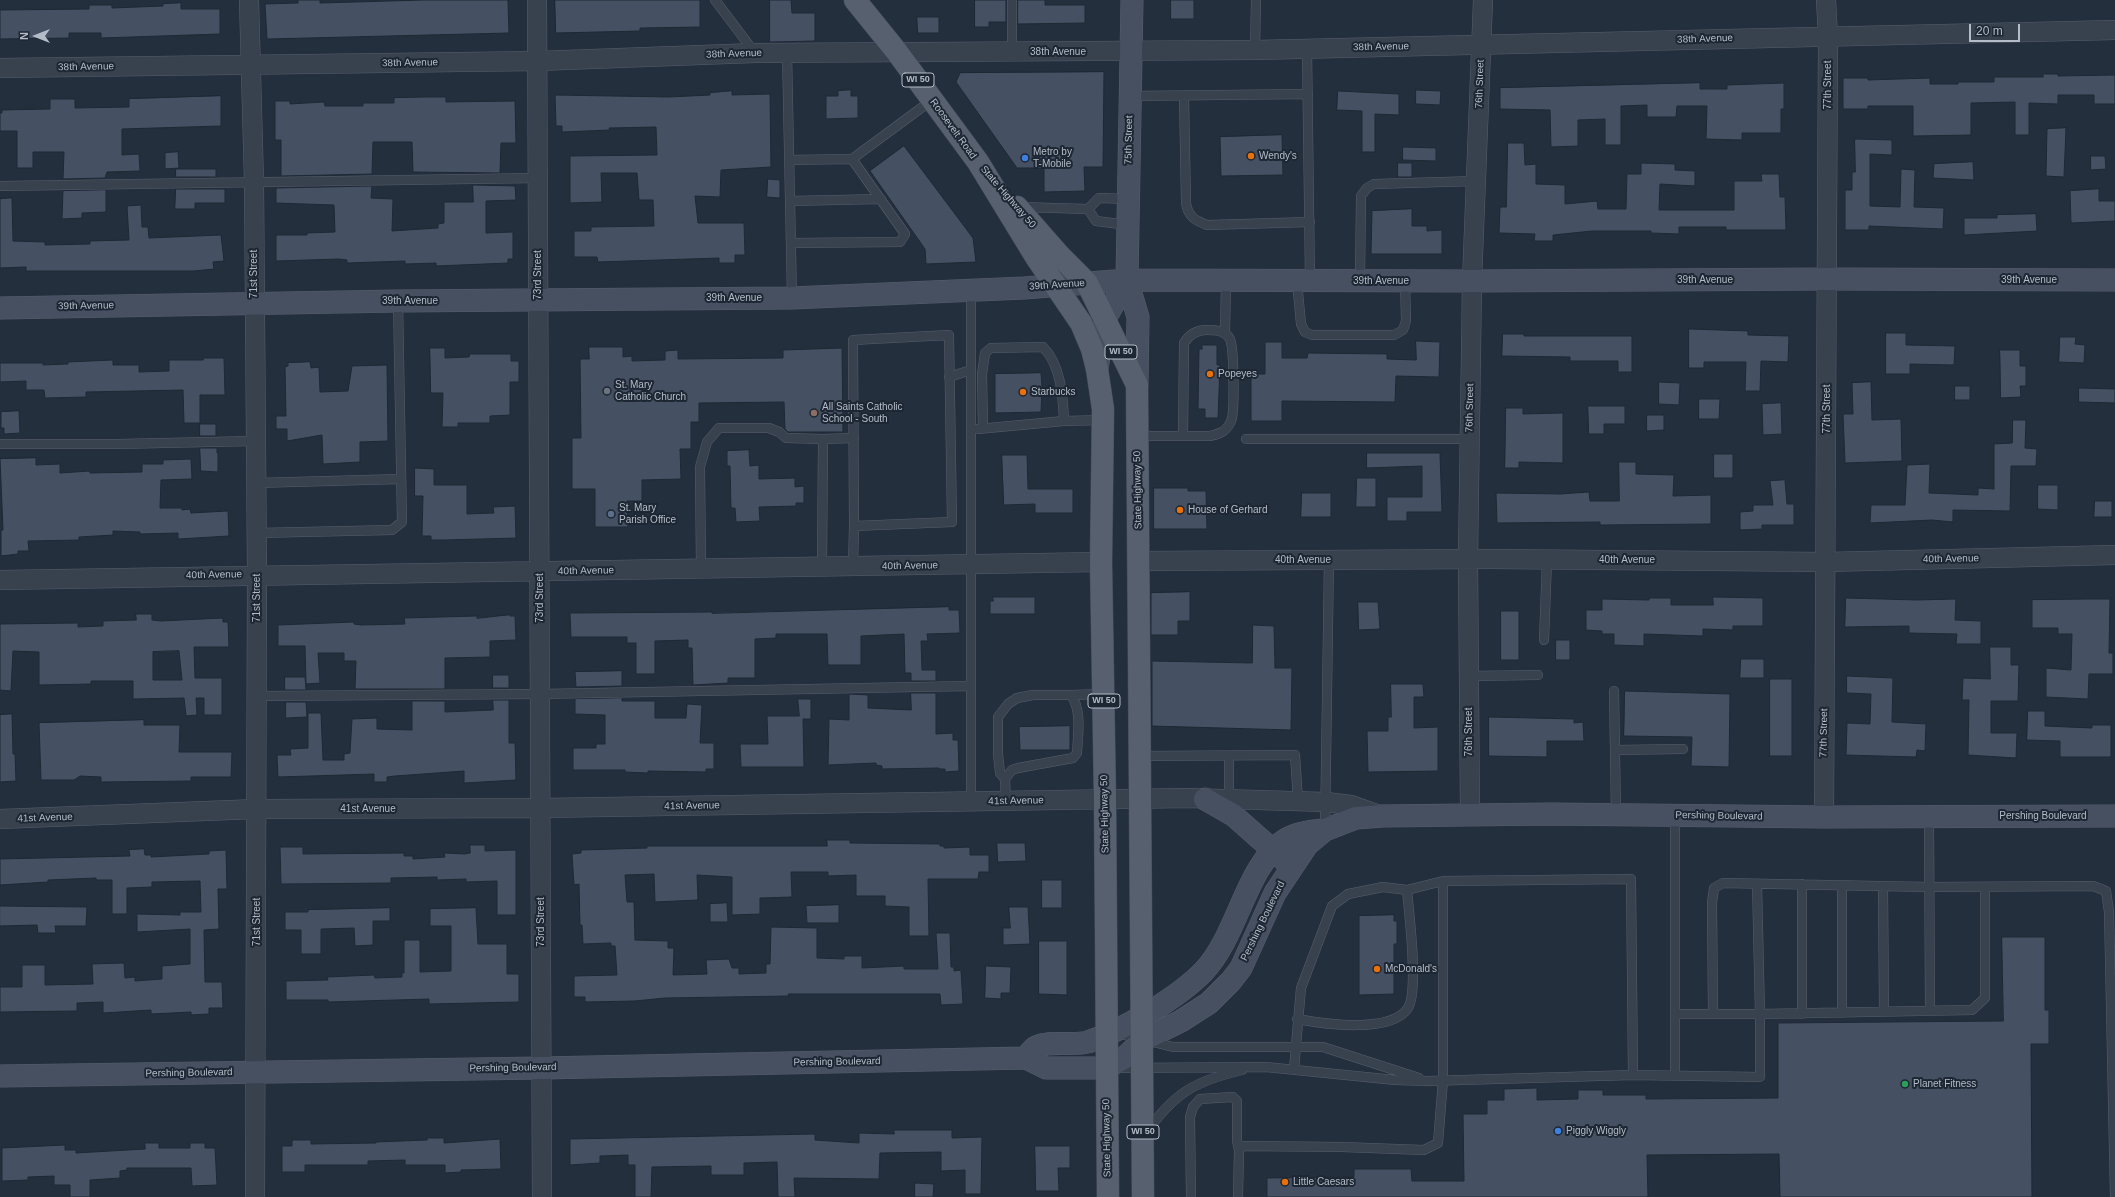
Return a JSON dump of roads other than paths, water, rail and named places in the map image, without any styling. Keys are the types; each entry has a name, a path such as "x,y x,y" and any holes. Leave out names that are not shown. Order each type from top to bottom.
{"main road":[{"name":"Roosevelt Road","path":"856,0 897,52 978,162"},
{"name":"State Highway 50","path":"978,162 1060,256 1087,283 1137,384 1139,799 1143,1015 1143,1197"},
{"name":"State Highway 50","path":"978,162 1036,257 1081,322 1097,369 1103,420 1101,562 1105,799 1108,1197"}],"street":[{"name":"71st Street","path":"249,0 254,182 257,533 255,1197"},
{"name":"73rd Street","path":"537,0 542,1197"},
{"name":"75th Street","path":"1132,0 1127,280 1138,317 1137,384"},
{"name":"76th Street","path":"1470,816 1468,559 1472,281 1482,0"},
{"name":"77th Street","path":"1824,817 1828,279 1828,36 1826,0"},
{"name":"38th Avenue","path":"0,68 538,61 787,52 1131,52 1255,50 2115,30"},
{"name":"75th Street","path":"1097,369 1105,319 1127,280"},
{"name":"39th Avenue","path":"0,308 398,301 792,298 1057,286 1127,280 2115,280"},
{"name":"40th Avenue","path":"1138,561 1468,559 1826,562 2115,555"},
{"name":"40th Avenue","path":"0,580 257,574 540,572 1101,562"},
{"name":"41st Avenue","path":"0,819 257,809 540,808 1105,799 1298,800 1351,805 1383,816"},
{"path":"1205,799 1233,815 1292,866"},
{"name":"Pershing Boulevard","path":"1026,1058 1039,1046 1085,1042 1106,1034 1143,1015 1181,991 1212,961 1225,942 1263,864 1273,851 1292,836 1325,830 1349,820 1383,816 1616,814 1824,817 2115,816"},
{"name":"Pershing Boulevard","path":"0,1076 542,1068 1026,1058 1046,1068 1106,1068 1124,1058 1143,1040 1199,1009 1231,980 1245,960 1275,893 1311,840 1325,830"}],"lane":[{"path":"715,0 754,53"},
{"path":"1012,0 1012,51"},
{"path":"1255,50 1256,0"},
{"path":"1307,49 1310,222 1301,324 1304,332 1312,335 1394,335 1402,330 1406,322 1405,281"},
{"path":"787,52 792,298"},
{"path":"1130,96 1308,94"},
{"path":"1184,96 1186,203 1188,212 1195,221 1207,225 1310,222"},
{"path":"789,160 852,159 932,100"},
{"path":"791,243 900,242 905,234 852,159"},
{"path":"0,186 538,178"},
{"path":"1360,281 1361,196 1367,188 1374,184 1476,181"},
{"path":"1017,207 1088,209 1099,198 1128,199"},
{"path":"790,201 881,199"},
{"path":"1088,209 1096,221 1128,225"},
{"path":"1225,333 1226,281"},
{"path":"971,289 971,801"},
{"path":"257,533 392,530 402,522 398,301"},
{"path":"1137,436 1183,436 1210,436 1220,434 1227,428 1232,420 1233,350 1230,340 1225,333 1216,330 1201,330 1188,337 1184,344 1183,436"},
{"path":"853,567 853,340 949,335 952,522 854,526"},
{"path":"971,353 985,353 991,348 1043,347 1049,353 1060,383 1064,421"},
{"path":"982,428 982,374 985,353"},
{"path":"949,377 971,370"},
{"path":"970,431 982,428 1064,421 1103,420"},
{"path":"701,569 700,467 707,442 719,428 769,428 779,432 786,438 854,438"},
{"path":"822,567 823,439"},
{"path":"1246,439 1470,439"},
{"path":"0,444 118,444 256,441"},
{"path":"256,483 401,479"},
{"path":"952,504 970,503"},
{"path":"1325,830 1329,560"},
{"path":"1544,640 1547,560"},
{"path":"1469,676 1538,675"},
{"path":"257,696 540,694 970,686"},
{"path":"1614,691 1616,814"},
{"path":"1006,801 1005,779 1000,773 998,754 998,717 1008,704 1017,698 1033,695 1103,694"},
{"path":"1005,779 1012,770 1018,768 1073,758 1076,752 1078,712 1075,701 1071,695"},
{"path":"1615,750 1683,749"},
{"path":"1139,756 1295,755 1298,800"},
{"path":"1229,756 1230,800"},
{"path":"1675,815 1675,1076"},
{"path":"1929,817 1930,1011"},
{"path":"1294,1069 1297,1019 1301,988 1332,906 1348,894 1383,886 1407,890 1443,882 1631,879 1633,1075"},
{"path":"1238,1150 1243,1146 1342,1146 1424,1150 1438,1143 1443,1080 1443,882"},
{"path":"1713,1014 1712,903 1714,888 1723,883 1930,887 2093,886 2106,891 2109,912 2114,1092 2115,1197"},
{"path":"1106,1068 1266,1067 1395,1080 1428,1081 1633,1075 1760,1077 1757,884"},
{"path":"1802,884 1802,1014"},
{"path":"1842,885 1842,1013"},
{"path":"1883,886 1884,1012"},
{"path":"1676,1014 1802,1014 1972,1010 1985,998 1985,887"},
{"path":"1297,1019 1320,1023 1385,1023 1397,1019 1408,1008 1412,988 1411,935 1407,890"},
{"path":"1106,1034 1119,1034 1173,1047 1296,1046 1328,1048 1428,1081"},
{"path":"1143,1138 1165,1107 1184,1092 1218,1076 1266,1067"},
{"path":"1191,1197 1190,1117 1193,1107 1200,1099 1233,1097 1237,1101 1238,1197"}],"place":[{"name":"Wendy's","path":"1251,156"},
{"name":"Metro by T-Mobile","path":"1025,158"},
{"name":"Popeyes","path":"1210,374"},
{"name":"St. Mary Catholic Church","path":"607,391"},
{"name":"Starbucks","path":"1023,392"},
{"name":"All Saints Catholic School - South","path":"814,413"},
{"name":"House of Gerhard","path":"1180,510"},
{"name":"St. Mary Parish Office","path":"611,514"},
{"name":"McDonald's","path":"1377,969"},
{"name":"Planet Fitness","path":"1905,1084"},
{"name":"Piggly Wiggly","path":"1558,1131"},
{"name":"Little Caesars","path":"1285,1182"}]}
